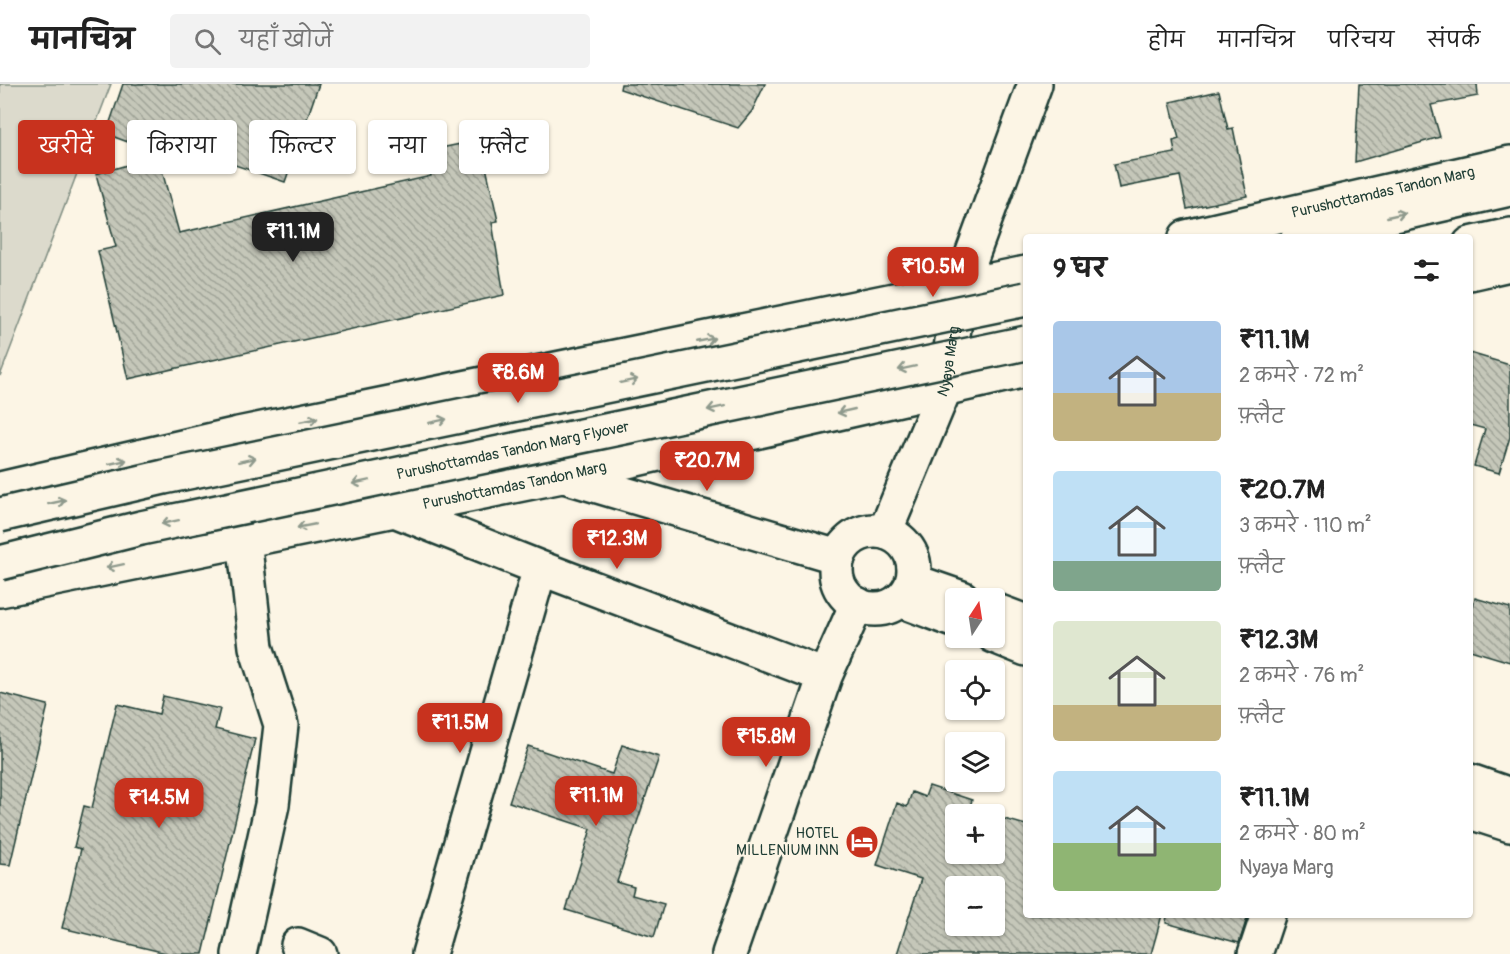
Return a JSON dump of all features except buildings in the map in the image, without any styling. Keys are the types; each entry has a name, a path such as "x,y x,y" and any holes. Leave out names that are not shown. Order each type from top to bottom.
{"main road":[{"name":"Nyaya Marg","path":"885,532 945,388 960,288 1035,84"},
{"name":"Purushottamdas Tandon Marg","path":"1199,234 1510,163"},
{"path":"1311,234 1510,189"},
{"path":"1473,243 1510,235"},
{"path":"1473,272 1510,264"},
{"path":"0,489 238,434 1023,274"},
{"path":"0,515 164,477 1023,300"},
{"name":"Purushottamdas Tandon Marg Flyover","path":"0,563 153,526 1023,344"},
{"name":"Purushottamdas Tandon Marg","path":"0,590 562,476 1023,371"},
{"path":"562,476 838,557"},
{"path":"392,509 825,676"},
{"path":"866,532 885,532 906,545 915,568 907,590 890,606 879,609 868,608 848,598 837,579 838,557 842,549 857,535 866,532"},
{"path":"239,954 272,805 281,725 256,647 244,539"},
{"path":"429,954 540,568"},
{"path":"907,590 945,596"},
{"path":"907,590 945,614"},
{"path":"729,954 825,676 857,604"},
{"path":"1005,614 1023,621"},
{"path":"1005,640 1023,648"},
{"path":"1473,782 1510,795"},
{"path":"1473,813 1510,825"},
{"path":"1255,954 1267,918"}],"shaded area":[{"path":"0,84 111,84 97,120 18,120 18,174 77,174 0,376"}],"place":[{"name":"HOTEL MILLENIUM INN","path":"862,842"}]}
